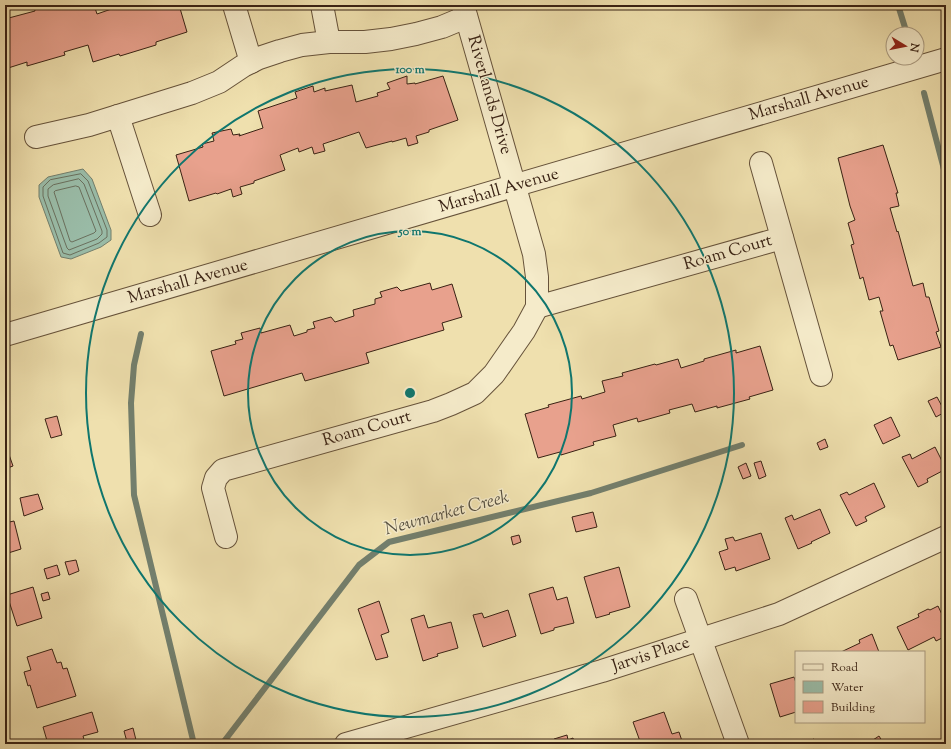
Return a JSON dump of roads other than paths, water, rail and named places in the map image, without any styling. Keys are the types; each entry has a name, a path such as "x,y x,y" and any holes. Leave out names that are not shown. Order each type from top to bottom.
{"street":[{"path":"234,5 251,62"},
{"path":"322,5 329,42"},
{"path":"36,137 89,125 192,93 219,82 251,62 280,51 302,45 329,42 365,42 416,34 442,27 464,11"},
{"name":"Riverlands Drive","path":"464,11 515,186"},
{"name":"Marshall Avenue","path":"5,335 946,59"},
{"path":"118,116 150,215"},
{"path":"761,163 782,238"},
{"name":"Roam Court","path":"226,537 213,488 216,478 223,470 433,411 475,392 494,374 524,331 537,307 537,277 534,254 515,186"},
{"name":"Roam Court","path":"537,307 782,238 821,375"},
{"name":"Jarvis Place","path":"346,744 602,670 779,614 946,537"},
{"path":"686,599 738,744"}],"water":[{"path":"83,169 92,179 111,230 111,240 101,247 71,259 61,257 39,197 39,185 48,177"}],"waterway":[{"name":"Newmarket Creek","path":"898,5 905,26"},
{"name":"Newmarket Creek","path":"924,93 946,177"},
{"path":"141,334 134,365 131,403 134,495 195,744"},
{"name":"Newmarket Creek","path":"222,744 359,565 389,542 591,493 742,445"}]}
